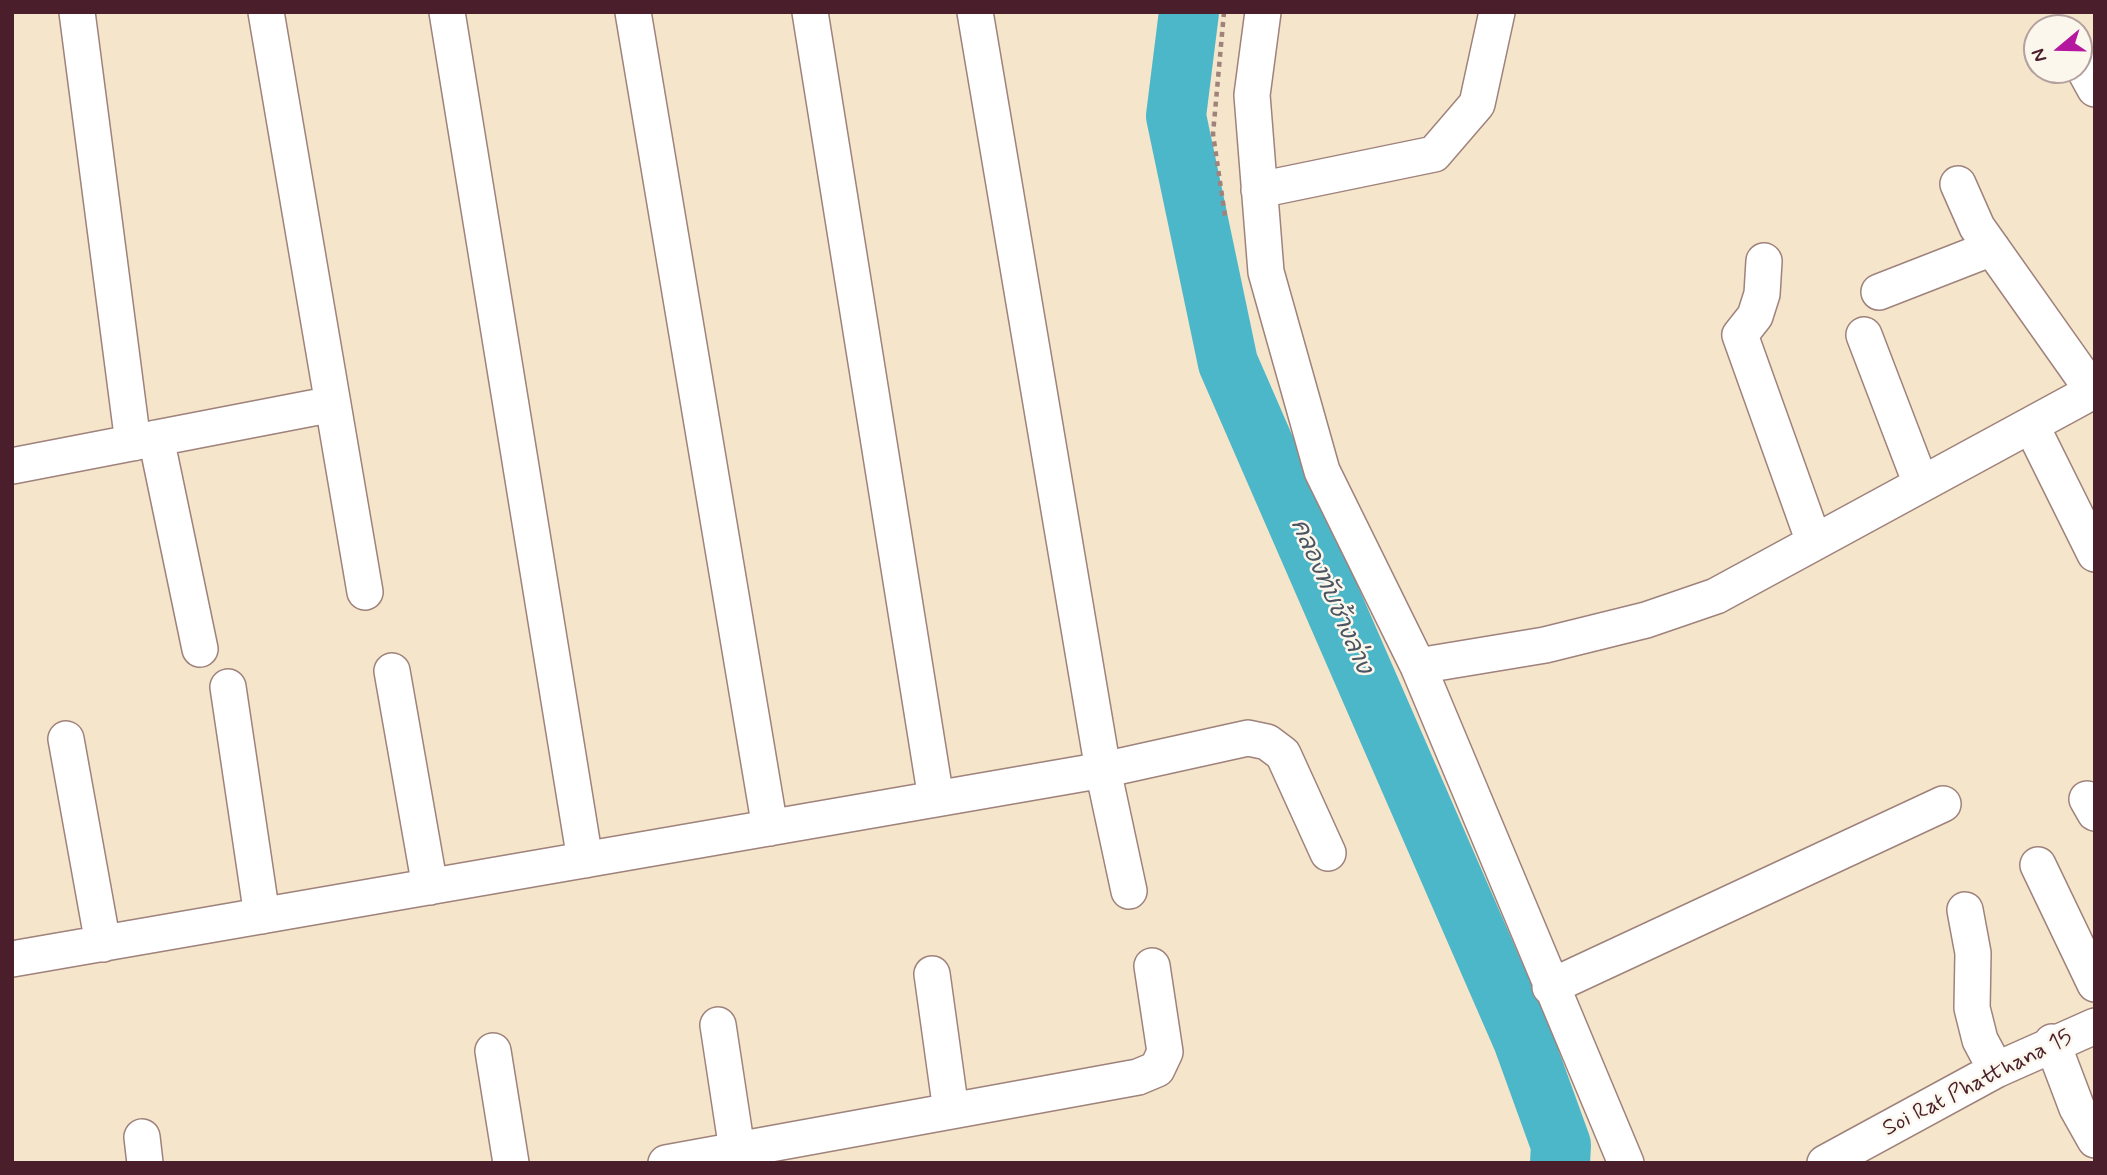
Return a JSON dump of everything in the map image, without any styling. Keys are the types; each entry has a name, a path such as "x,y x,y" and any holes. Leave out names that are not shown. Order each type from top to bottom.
{"street":[{"path":"77,12 144,440 200,649"},
{"path":"266,12 365,592"},
{"path":"447,12 585,860"},
{"path":"633,12 770,828"},
{"path":"810,12 936,799"},
{"path":"975,12 1103,770 1129,891"},
{"path":"1264,12 1252,95 1266,272 1322,471 1418,666 1550,987 1626,1163"},
{"path":"1259,190 1434,154 1477,104 1497,12"},
{"path":"1418,666 1545,645 1646,620 1716,596 2094,391 1977,226 1958,184"},
{"path":"1879,292 1992,248"},
{"path":"1764,261 1762,294 1755,316 1740,335 1814,542"},
{"path":"1864,335 1921,484"},
{"path":"12,466 333,404"},
{"path":"2032,425 2095,554"},
{"path":"391,671 430,887"},
{"path":"228,687 262,916"},
{"path":"12,959 1103,770 1248,738 1267,742 1283,754 1328,853"},
{"path":"66,739 103,944"},
{"path":"1550,987 1943,804"},
{"path":"2038,865 2095,984"},
{"path":"1965,910 1973,953 1972,1008 1980,1040 1996,1070"},
{"path":"666,1163 1138,1077 1157,1069 1165,1052 1152,966"},
{"path":"932,974 951,1111"},
{"path":"718,1025 737,1150"},
{"name":"Soi Rat Phatthana 15","path":"1825,1163 1996,1070 2052,1042 2095,1026"},
{"path":"2052,1042 2077,1108 2095,1140"},
{"path":"493,1051 511,1163"}],"waterway":[{"name":"คลองทับช้างล่าง","path":"1189,12 1176,116 1228,363 1523,1040 1561,1145 1560,1163"}]}
